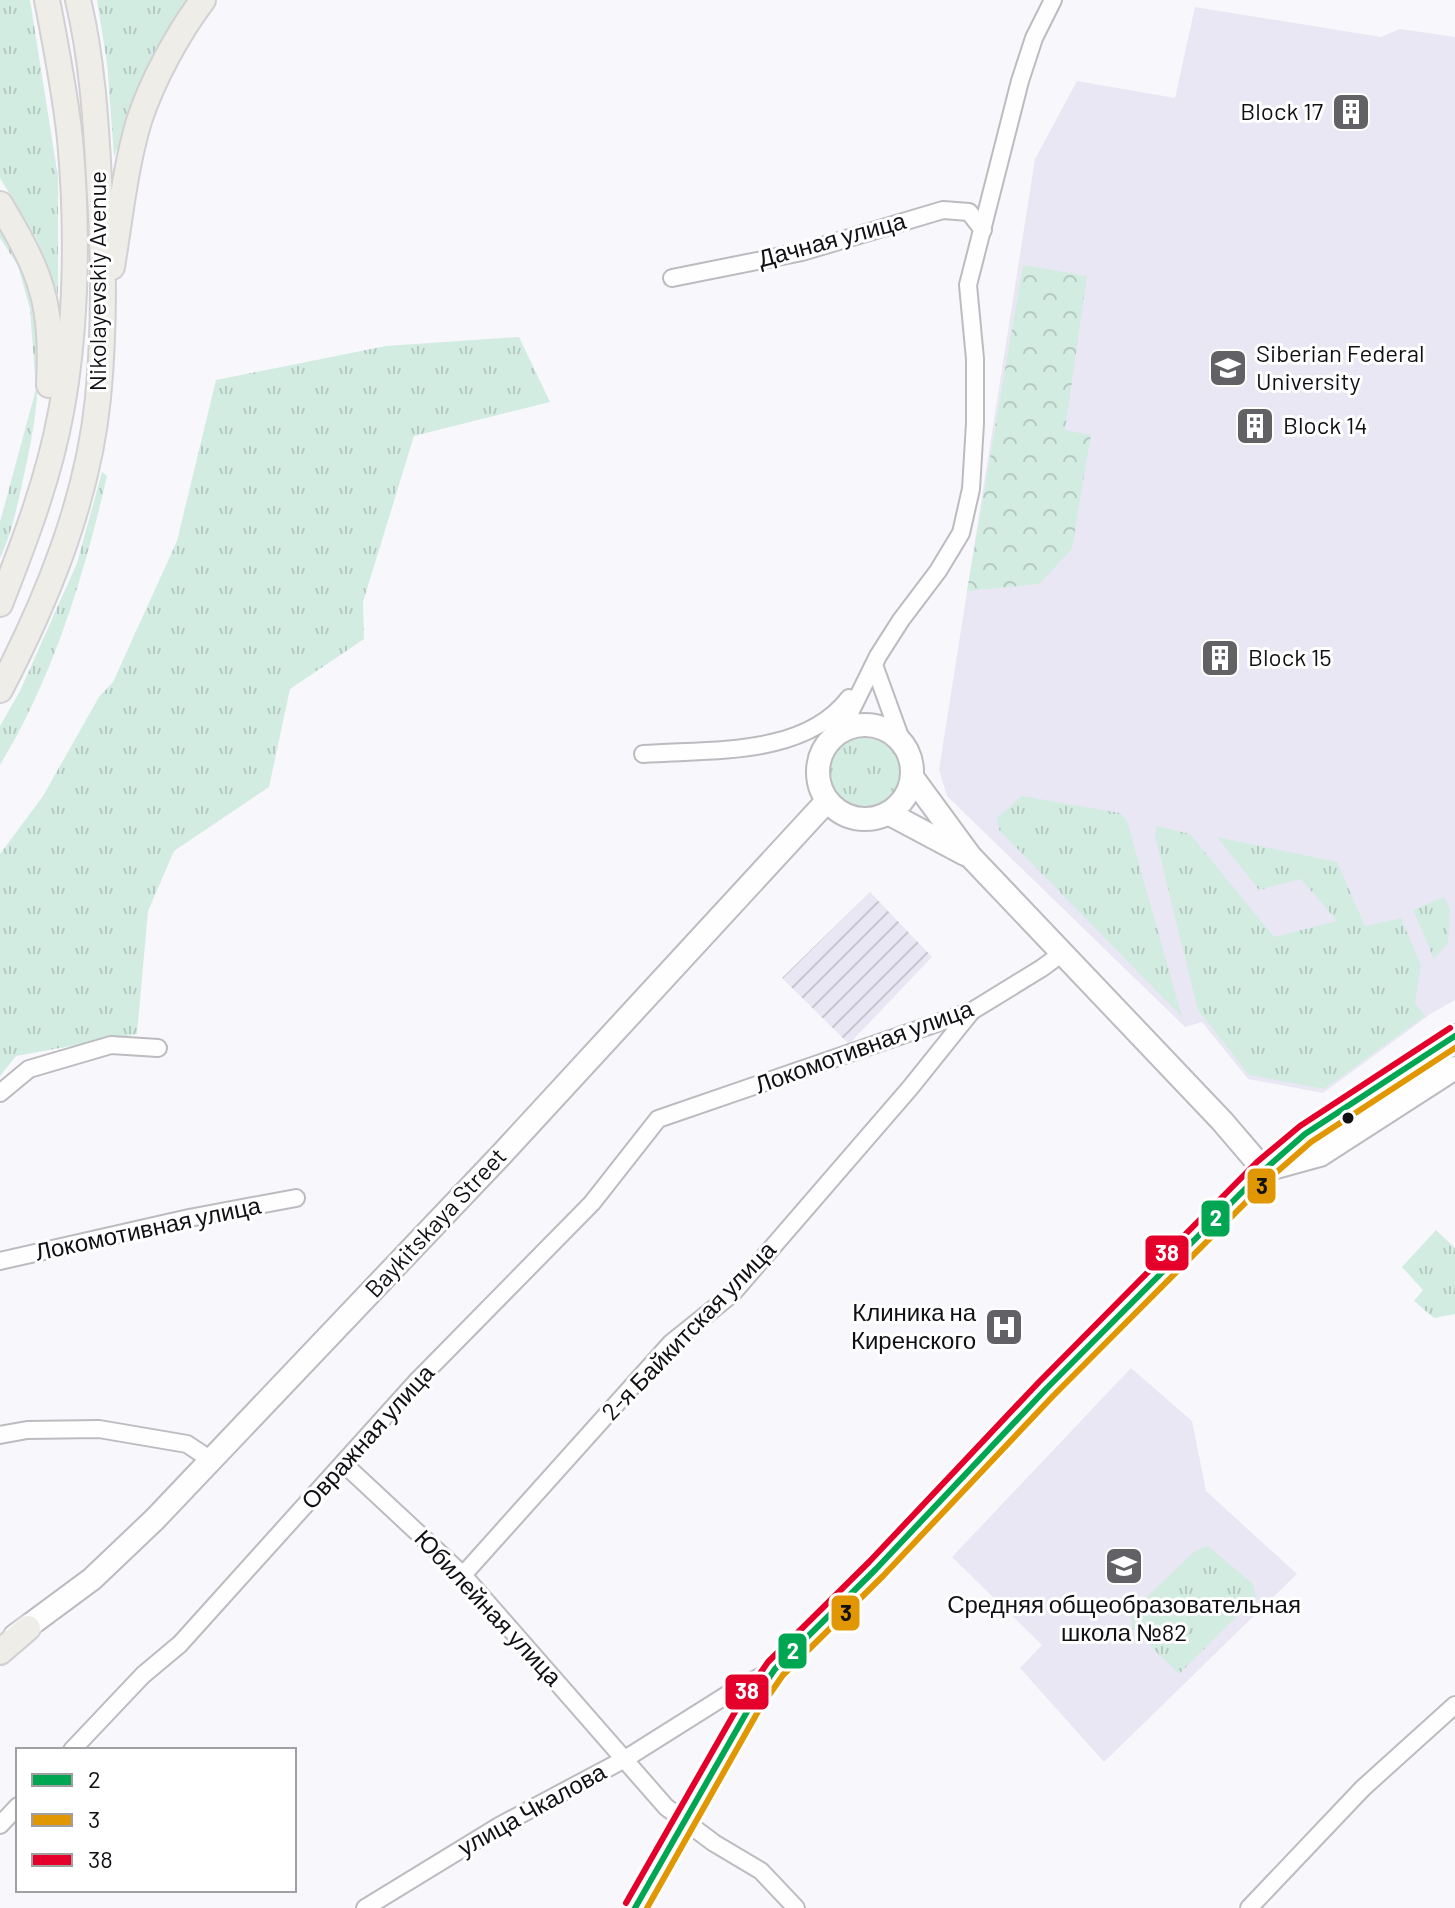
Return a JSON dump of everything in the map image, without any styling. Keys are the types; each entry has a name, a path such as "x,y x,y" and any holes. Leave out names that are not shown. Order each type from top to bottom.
{"main road":[{"name":"Nikolayevskiy Avenue","path":"0,604 46,471 65,388 74,270 70,140 47,0"},
{"name":"Nikolayevskiy Avenue","path":"0,690 47,593 78,494 98,401 102,325 100,199 92,90 78,0"},
{"path":"102,325 130,158 140,118 187,21 203,0"},
{"path":"0,204 36,270 47,303 51,355 46,471"},
{"path":"868,725 894,735 903,745 912,766 912,777 905,798 888,813 860,819 846,816 827,801 819,785 819,760 831,739 841,731 868,725"},
{"path":"912,777 970,856 1222,1121 1264,1170"},
{"name":"Baykitskaya Street","path":"0,1645 28,1628 92,1579 155,1519 489,1167 827,801"},
{"path":"888,813 970,856"},
{"path":"635,1908 752,1703 775,1669 876,1569 1046,1389 1264,1170 1305,1134 1455,1036"},
{"path":"1264,1170 1320,1155 1455,1068"},
{"path":"0,1635 28,1628"},
{"path":"0,1652 28,1628"}],"street":[{"path":"841,731 901,620 938,571 961,533 971,489 975,423 975,359 968,285 1020,81 1034,38 1053,0"},
{"name":"Дачная улица","path":"672,278 802,252 943,210 969,212 983,230"},
{"path":"874,665 903,745"},
{"path":"643,754 774,743 808,733 836,715 874,665"},
{"name":"Локомотивная улица","path":"658,1119 972,1011 1061,954"},
{"name":"2-я Байкитская улица","path":"463,1575 671,1343 732,1294 910,1088 972,1011"},
{"path":"0,1093 29,1069 111,1045 158,1048"},
{"name":"Овражная улица","path":"74,1748 143,1675 180,1644 417,1381 592,1203 658,1119"},
{"name":"Локомотивная улица","path":"0,1261 189,1218 296,1198"},
{"path":"0,1435 27,1430 99,1429 187,1444 211,1460"},
{"name":"Юбилейная улица","path":"344,1464 463,1575 625,1759"},
{"path":"625,1759 733,1691 775,1669"},
{"path":"1249,1908 1363,1788 1455,1705"},
{"name":"улица Чкалова","path":"365,1908 499,1826 625,1759 666,1807 714,1843 761,1871 796,1908"},
{"path":"0,1825 16,1808"}],"shaded area":[{"name":"Siberian Federal University","path":"1195,7 1381,37 1400,29 1455,37 1455,1000 1432,1013 1323,1093 1248,1079 1202,1022 1185,1027 947,796 939,770 1035,159 1077,81 1175,98"},
{"path":"870,892 932,957 849,1044 782,978"},
{"name":"Средняя общеобразовательная школа №82","path":"1131,1368 1192,1421 1206,1491 1297,1574 1104,1762 1020,1668 1042,1645 952,1557"}],"green space":[{"path":"0,0 30,0 58,177 58,295 37,240 0,178"},
{"path":"97,0 187,0 146,79 114,157 107,63"},
{"path":"0,224 28,284 35,315 38,378 31,442 11,528 0,558 0,522 36,389 30,309 18,266 0,238"},
{"path":"1023,265 1087,276 1065,430 1091,435 1072,549 1039,584 967,591"},
{"path":"519,337 550,402 414,436 363,602 364,639 290,689 269,787 174,851 148,911 137,1034 16,1056 0,1076 0,854 43,796 99,697 113,682 177,541 216,380 386,346"},
{"path":"102,472 107,476 98,514 65,625 36,697 0,765 0,726 20,691 77,563"},
{"path":"865,734 886,740 896,750 902,771 896,792 886,802 865,808 844,802 834,792 828,771 834,750 844,740"},
{"path":"1022,796 1120,813 1127,821 1182,1017 999,830 997,818"},
{"path":"1157,826 1190,834 1274,937 1337,921 1301,879 1259,890 1217,837 1337,862 1365,926 1401,918 1421,965 1415,1003 1425,1016 1324,1089 1249,1075 1198,1010 1155,836"},
{"path":"1444,897 1450,909 1448,943 1434,959 1413,910"},
{"path":"1436,1230 1455,1248 1455,1314 1434,1318 1414,1301 1423,1290 1402,1267"},
{"path":"1208,1546 1253,1584 1256,1597 1179,1674 1132,1628 1130,1613 1196,1550"}],"transit line":[{"name":"38","path":"626,1903 743,1698 768,1662 1257,1162 1300,1126 1450,1028"},
{"name":"2","path":"635,1908 752,1703 775,1669 876,1569 1046,1389 1264,1170 1305,1134 1455,1036"},
{"name":"3","path":"647,1908 760,1708 783,1675 883,1576 1053,1396 1271,1177 1311,1142 1455,1048"}],"place":[{"name":"Block 17","path":"1351,112"},
{"name":"Siberian Federal University","path":"1228,368"},
{"name":"Block 14","path":"1255,426"},
{"name":"Block 15","path":"1220,658"},
{"name":"Клиника на Киренского","path":"1004,1327"},
{"name":"Средняя общеобразовательная школа №82","path":"1124,1566"}]}
